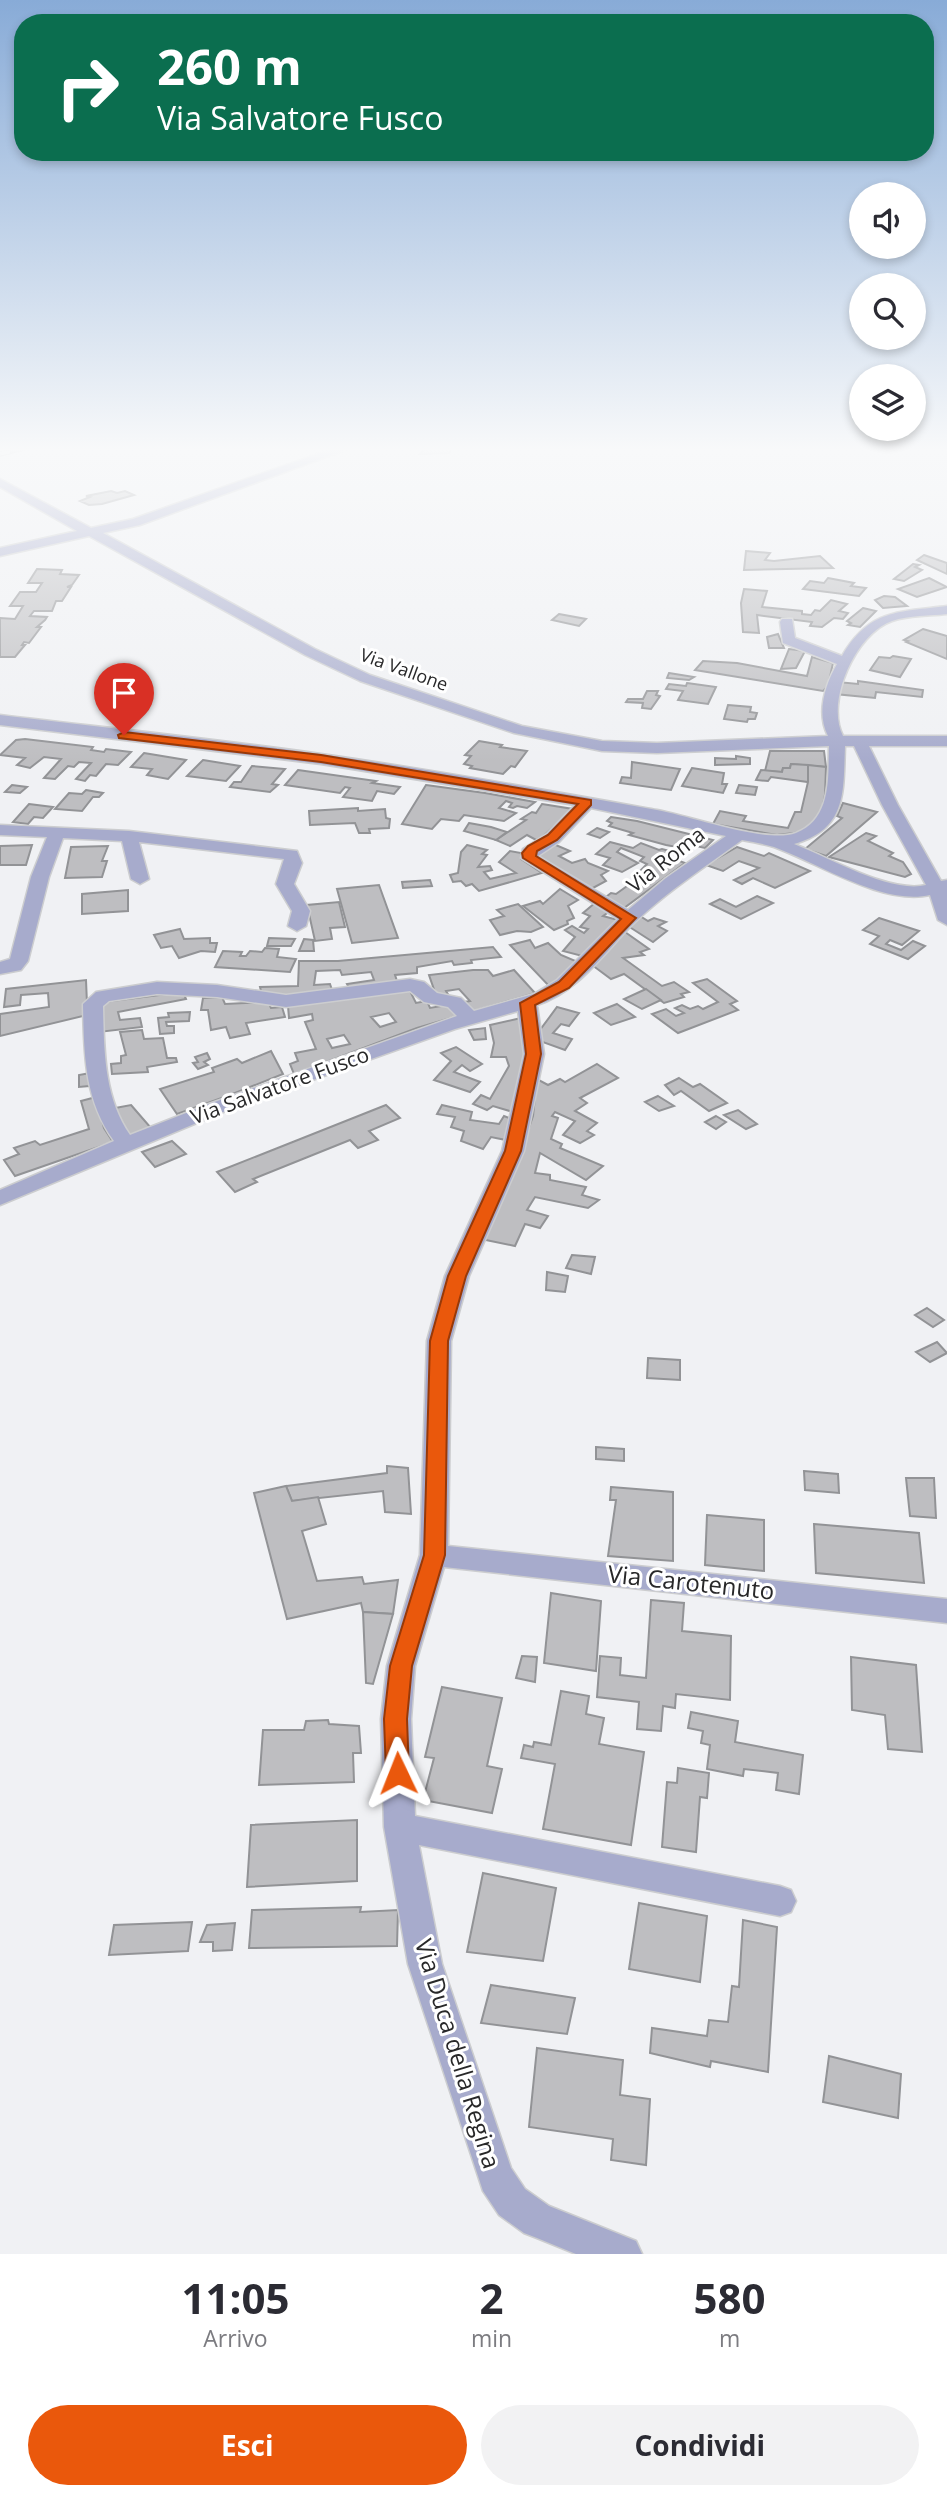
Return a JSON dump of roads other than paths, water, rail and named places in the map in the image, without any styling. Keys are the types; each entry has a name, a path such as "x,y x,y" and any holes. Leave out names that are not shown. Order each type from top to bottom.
{"street":[{"name":"Via Vallone","path":"125,551 310,652 365,678 519,730 602,747 657,748 837,740 947,741"},
{"path":"778,843 804,836 820,826 835,800 837,740 831,728 831,696 854,647 880,622 900,615 947,610"},
{"path":"787,622 788,640 846,662"},
{"path":"0,720 321,759 587,802 778,843 884,887 919,892 941,886"},
{"path":"859,740 890,805 941,886 947,920"},
{"path":"587,802 553,838 528,853 530,858 629,918"},
{"path":"0,830 129,836 291,855 293,863 285,884 301,911 297,926"},
{"path":"0,968 14,966 19,961 40,877 57,832"},
{"name":"Via Roma","path":"564,985 629,918 672,882 739,834"},
{"path":"129,836 140,878"},
{"path":"126,1144 111,1123 104,1105 93,1021 93,1004 103,996 178,987 286,1001 410,985 417,986 431,998 454,1002 471,1019"},
{"name":"Via Salvatore Fusco","path":"0,1198 216,1108 471,1019 527,1003 564,985"},
{"name":"Via Duca della Regina","path":"527,1003 534,1054 513,1151 457,1276 439,1341 434,1555 401,1666 396,1719 400,1827 425,1964 496,2178 512,2202 537,2220 623,2254"},
{"name":"Via Carotenuto","path":"434,1555 947,1611"},
{"path":"400,1827 780,1901"}]}
